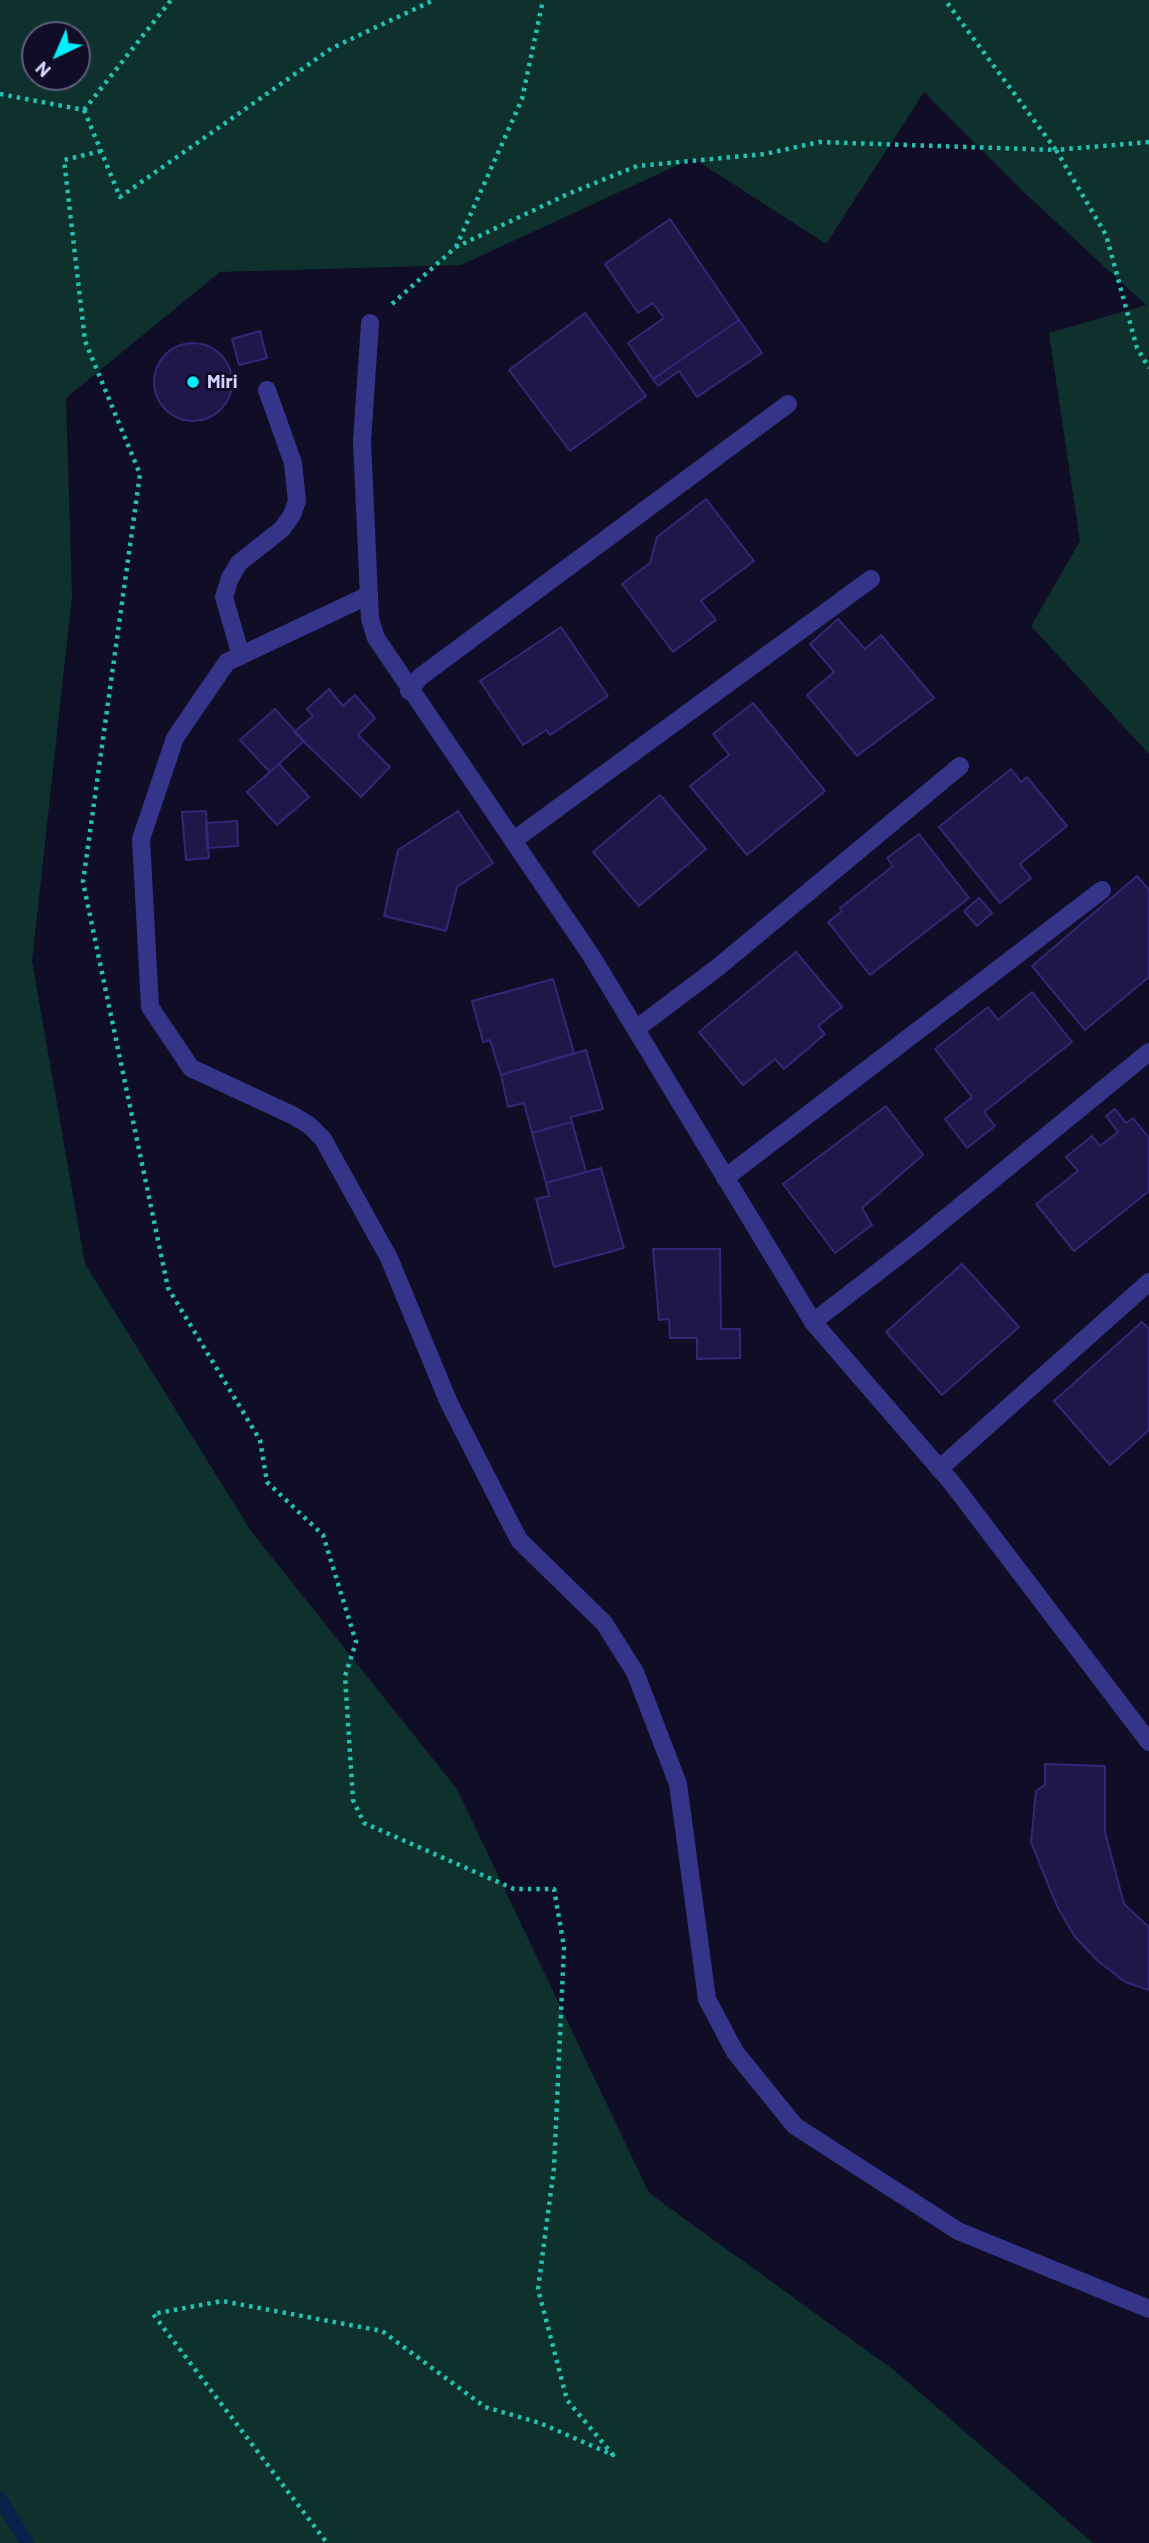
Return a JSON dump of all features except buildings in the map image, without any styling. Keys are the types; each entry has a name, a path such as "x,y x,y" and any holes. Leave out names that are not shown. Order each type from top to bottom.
{"street":[{"path":"370,323 362,441 370,619 376,638 409,691 514,840 636,1029 813,1322 939,1469 1149,1742"},
{"path":"241,656 224,597 230,578 239,563 282,528 292,515 297,501 293,463 267,390"},
{"path":"409,691 420,677 788,404"},
{"path":"514,840 871,579"},
{"path":"369,595 227,662 175,738 141,839 150,1007 191,1068 292,1115 309,1125 323,1139 389,1258 449,1403 519,1540 604,1623 635,1672 678,1784 705,1990 736,2052 795,2126 958,2231 1149,2309"},
{"path":"636,1029 717,968 960,766"},
{"path":"725,1178 1102,890"},
{"path":"813,1322 914,1244 1149,1052"},
{"path":"939,1469 1149,1282"}],"path":[{"path":"84,110 171,0"},
{"path":"84,110 120,197 332,48 434,0"},
{"path":"456,247 522,99 543,0"},
{"path":"945,0 1056,150 1106,235 1138,348 1149,368"},
{"path":"0,94 84,110"},
{"path":"370,323 456,247 568,194 637,166 765,154 819,142 1056,150 1149,142"},
{"path":"101,151 64,160 85,341 140,474 83,883 168,1288 260,1440 267,1482 323,1535 356,1642 345,1676 353,1800 364,1824 514,1889 554,1889 564,1947 554,2168 538,2289 567,2400 613,2455 540,2423 485,2407 382,2331 222,2301 153,2314 327,2543"}],"green space":[{"path":"0,0 1149,0 1149,754 1031,626 1080,541 1049,333 1146,305 1029,197 924,92 826,244 693,158 461,265 220,272 66,398 72,597 32,961 85,1264 251,1531 457,1789 649,2193 895,2371 1093,2543 0,2543"}],"waterway":[{"path":"0,2499 27,2543"}],"place":[{"name":"Miri","path":"193,382"}]}
